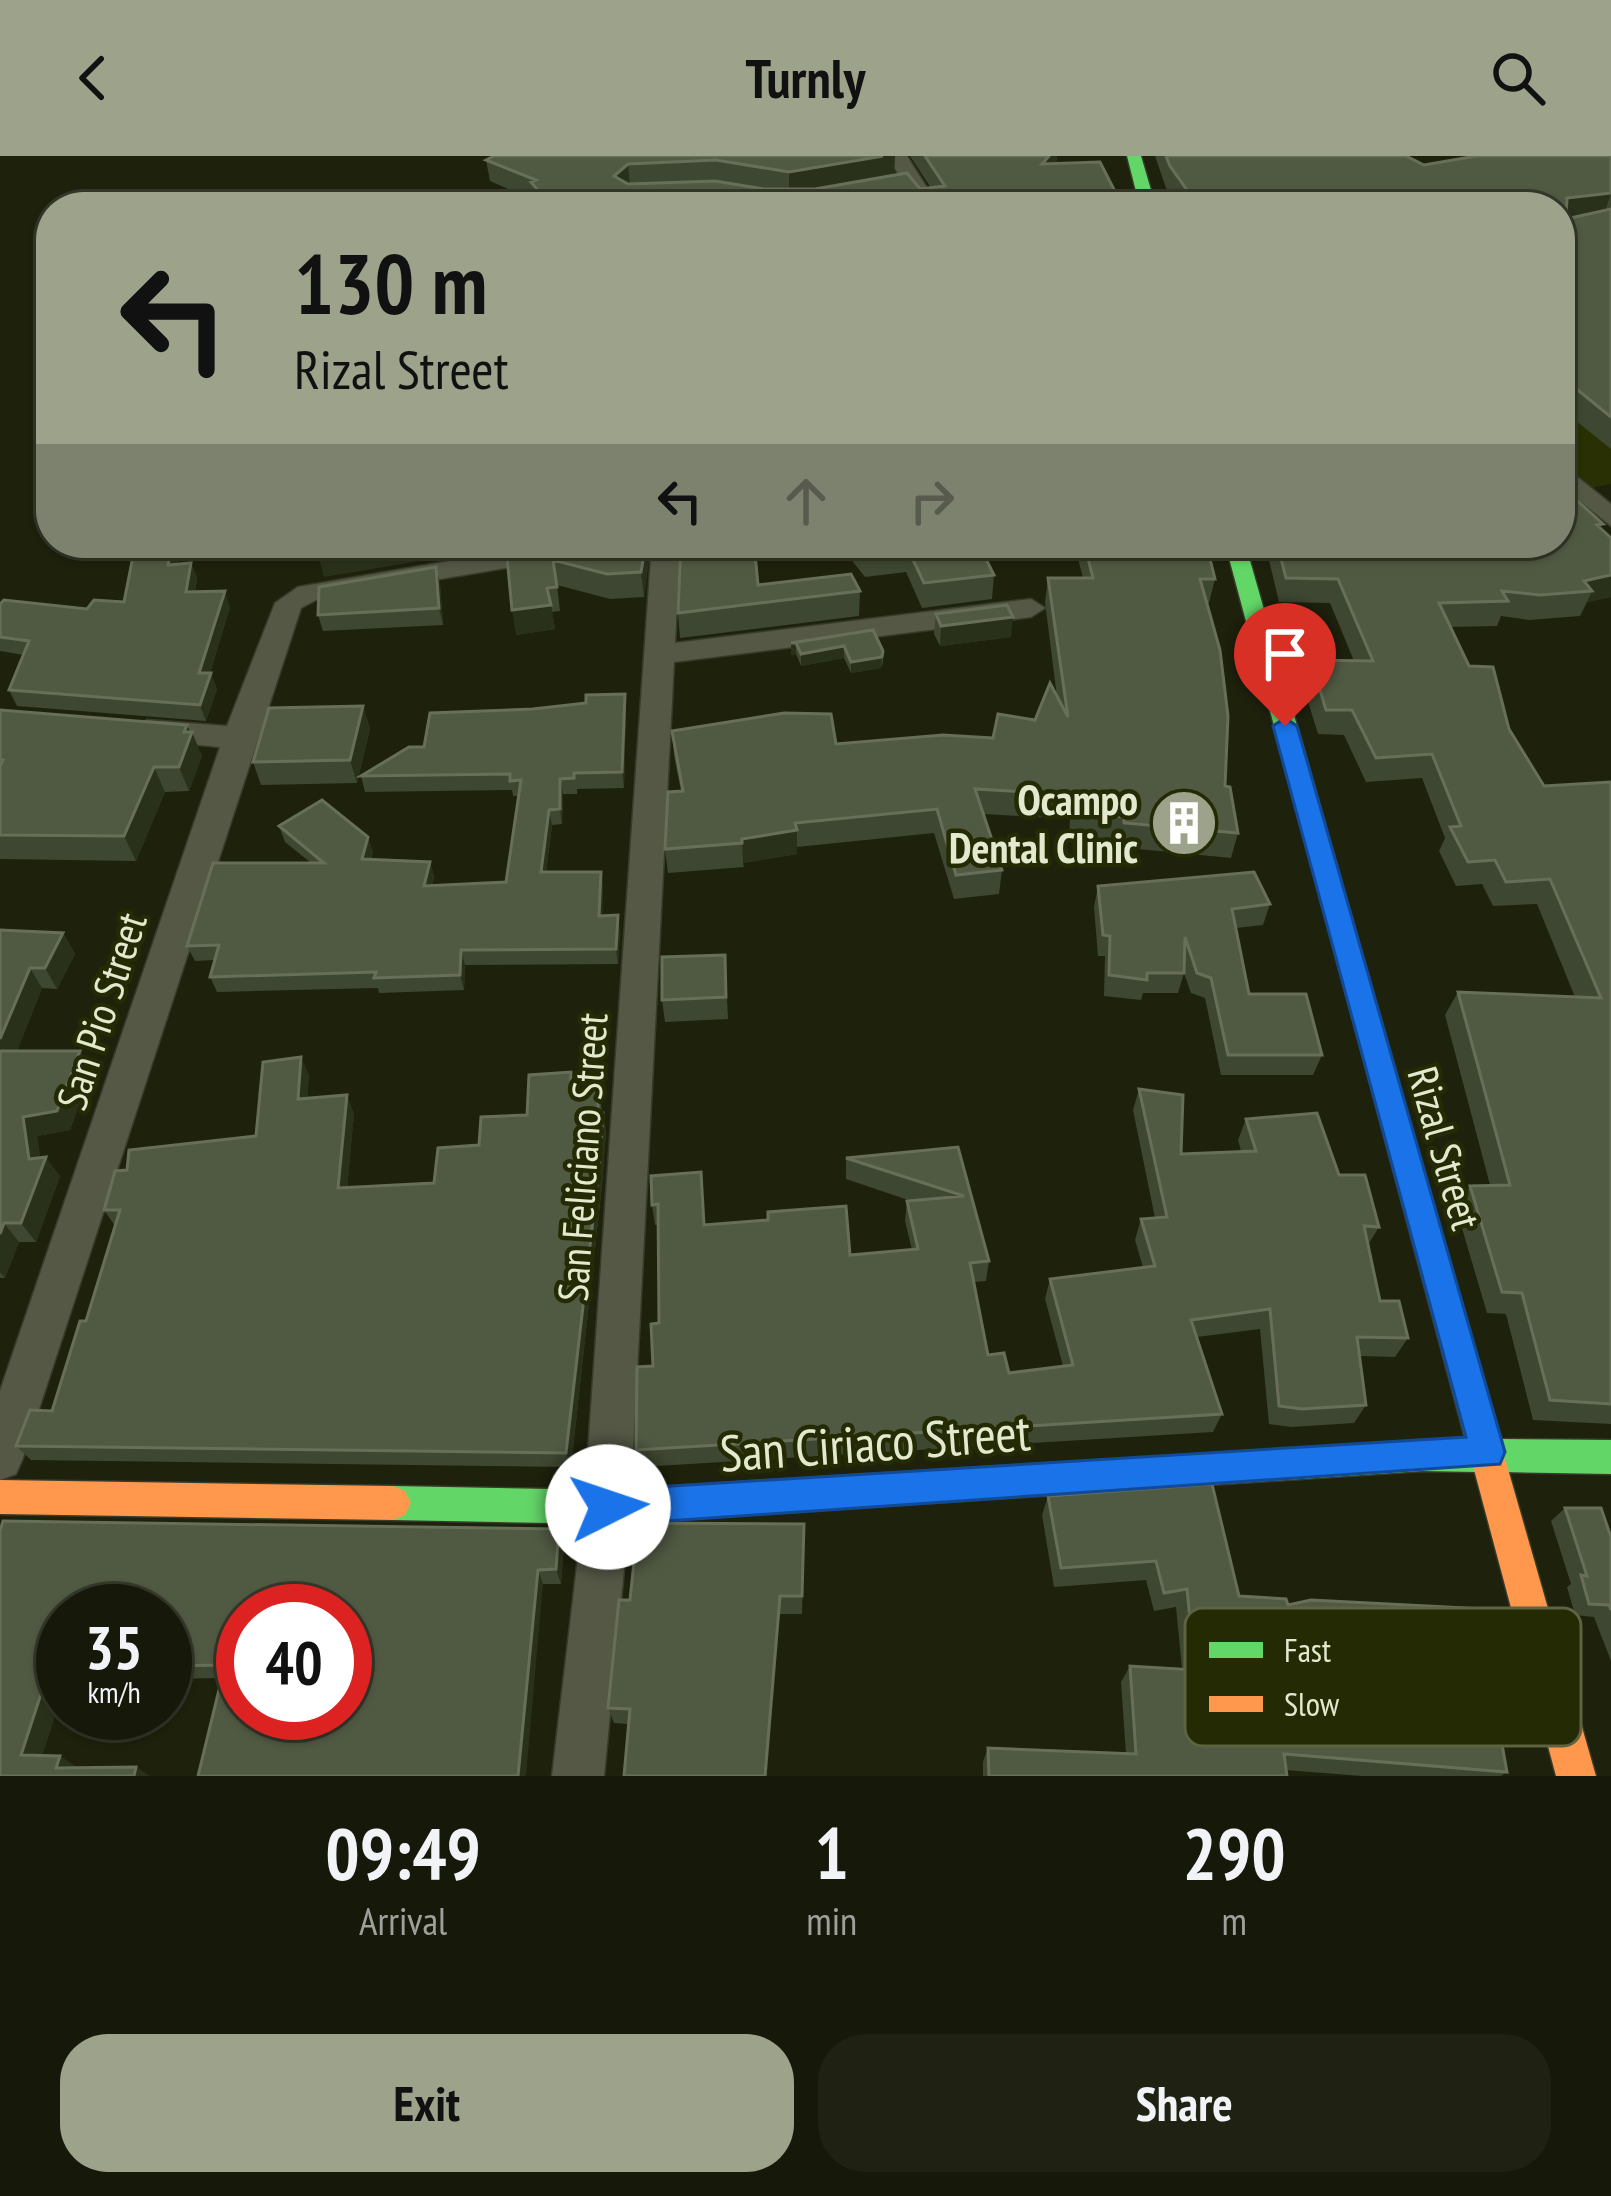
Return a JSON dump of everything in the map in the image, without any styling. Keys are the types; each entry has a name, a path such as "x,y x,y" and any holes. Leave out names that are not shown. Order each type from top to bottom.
{"main road":[{"path":"1134,156 1144,192"},
{"name":"Rizal Street","path":"1239,558 1530,1608"},
{"name":"San Ciriaco Street","path":"0,1497 608,1507 1488,1452 1611,1456"},
{"name":"Rizal Street","path":"1568,1746 1576,1776"}],"street":[{"path":"897,156 900,185 909,192"},
{"path":"1575,485 1611,518"},
{"name":"San Pio Street","path":"0,1458 269,648 296,597 520,558"},
{"name":"San Feliciano Street","path":"578,1776 608,1507 665,558"},
{"path":"662,654 1031,608"},
{"path":"109,727 239,738"}],"shaded area":[{"path":"1611,264 1611,484 1586,489 1575,479 1575,271"}],"building":[{"path":"494,156 883,156 789,172 716,160 628,164 614,176 628,184 715,181 764,189 815,189 907,173 920,189 945,186 925,156 1049,156 1042,164 1100,162 1115,192 539,192 531,182 536,180 486,160"},
{"path":"1166,156 1406,156 1424,165 1476,156 1611,156 1611,193 1575,197 1575,192 1188,192"},
{"path":"1611,209 1611,417 1575,388 1575,217"},
{"path":"1575,499 1611,538 1611,575 1584,581 1592,591 1540,595 1502,591 1508,601 1439,603 1469,666 1493,667 1509,729 1544,786 1611,782 1611,1404 1550,1400 1522,1293 1502,1292 1470,1186 1510,1185 1458,992 1601,998 1550,879 1506,882 1495,860 1468,862 1450,827 1461,826 1432,754 1376,758 1352,710 1326,710 1311,660 1373,661 1338,579 1286,578 1281,558 1575,558"},
{"path":"133,558 169,558 168,565 191,563 186,592 225,591 199,673 211,673 200,705 9,690 29,641 0,637 4,600 87,609 94,600 124,602"},
{"path":"507,558 643,558 641,572 607,574 553,560 557,587 547,588 551,605 512,610"},
{"path":"680,558 755,558 758,585 851,574 860,591 678,613"},
{"path":"912,558 986,558 994,575 924,583"},
{"path":"1088,558 1210,558 1215,579 1200,579 1220,650 1228,716 1225,786 1230,787 1238,833 1124,823 1124,817 1073,811 1075,795 975,789 1002,870 956,875 937,809 795,823 797,830 742,839 742,843 665,849 668,792 683,791 672,731 784,713 831,714 836,744 943,735 993,738 998,714 1035,720 1050,683 1068,717 1048,578 1093,578"},
{"path":"436,567 439,608 318,615 319,587"},
{"path":"1007,605 1013,617 941,626 936,614"},
{"path":"873,630 882,657 851,662 844,646 801,654 796,643 791,643"},
{"path":"625,694 622,772 574,773 574,778 560,779 560,809 549,810 541,872 601,872 599,916 618,915 616,949 461,950 460,975 374,978 376,972 210,977 219,945 187,946 213,863 324,863 279,826 322,800 368,837 362,859 430,862 424,886 506,882 521,780 510,781 510,774 361,776 409,747 424,747 430,713 533,709 586,703 586,695"},
{"path":"363,706 350,760 253,762 269,708"},
{"path":"0,710 187,725 184,732 192,732 179,767 154,767 124,836 0,835"},
{"path":"1254,872 1270,904 1232,909 1249,994 1306,994 1322,1055 1228,1055 1211,978 1197,973 1185,937 1184,973 1147,973 1147,980 1109,975 1110,936 1103,935 1098,886"},
{"path":"0,930 63,933 45,968 30,968 0,1039"},
{"path":"725,955 726,997 662,1000 662,957"},
{"path":"0,1051 80,1051 57,1111 23,1117 29,1159 46,1157 21,1223 4,1223 0,1234"},
{"path":"301,1057 298,1099 347,1095 338,1188 434,1183 438,1148 479,1145 481,1117 527,1115 529,1075 571,1072 570,1093 598,1090 598,1113 603,1113 599,1168 566,1453 16,1446 30,1410 52,1411 120,1210 104,1210 115,1171 127,1170 129,1150 256,1136 263,1062"},
{"path":"1139,1089 1183,1095 1181,1154 1256,1151 1246,1119 1317,1113 1339,1175 1365,1175 1379,1227 1364,1226 1380,1301 1399,1301 1408,1338 1357,1337 1366,1405 1279,1406 1270,1309 1191,1320 1222,1414 636,1450 637,1367 653,1366 651,1324 659,1323 658,1204 652,1205 651,1176 701,1172 704,1225 768,1220 768,1212 846,1206 850,1255 918,1249 907,1201 964,1196 846,1158 958,1147 989,1261 970,1263 988,1355 1004,1353 1009,1373 1073,1365 1050,1279 1155,1266 1141,1219 1167,1217"},
{"path":"1212,1484 1239,1596 1286,1599 1288,1605 1311,1600 1465,1608 1189,1608 1187,1589 1164,1593 1156,1561 1061,1568 1048,1496"},
{"path":"1565,1508 1601,1508 1611,1537 1611,1610 1609,1605 1589,1604 1581,1575 1587,1576"},
{"path":"3,1521 559,1529 556,1569 538,1570 518,1776 198,1776 216,1702 216,1740 372,1740 372,1584 216,1584 216,1665 192,1666 192,1584 36,1584 36,1709 21,1755 60,1756 56,1768 136,1767 134,1776 0,1776"},
{"path":"638,1523 804,1524 802,1596 780,1596 765,1776 624,1776 630,1709 608,1708 619,1600 630,1600"},
{"path":"1130,1666 1185,1669 1185,1746 1502,1746 1507,1772 1284,1754 1287,1776 989,1776 988,1748 1136,1754"}],"traffic: fast":[{"path":"1134,156 1144,192"},
{"path":"1239,558 1489,1462"},
{"path":"393,1503 607,1507 1422,1454 1611,1457"}],"traffic: slow":[{"path":"1489,1462 1529,1608"},
{"path":"0,1497 393,1503"},
{"path":"1568,1746 1576,1776"}],"place":[{"name":"Ocampo Dental Clinic","path":"1184,823"}],"route":[{"path":"608,1507 1488,1452 1285,726"}]}
